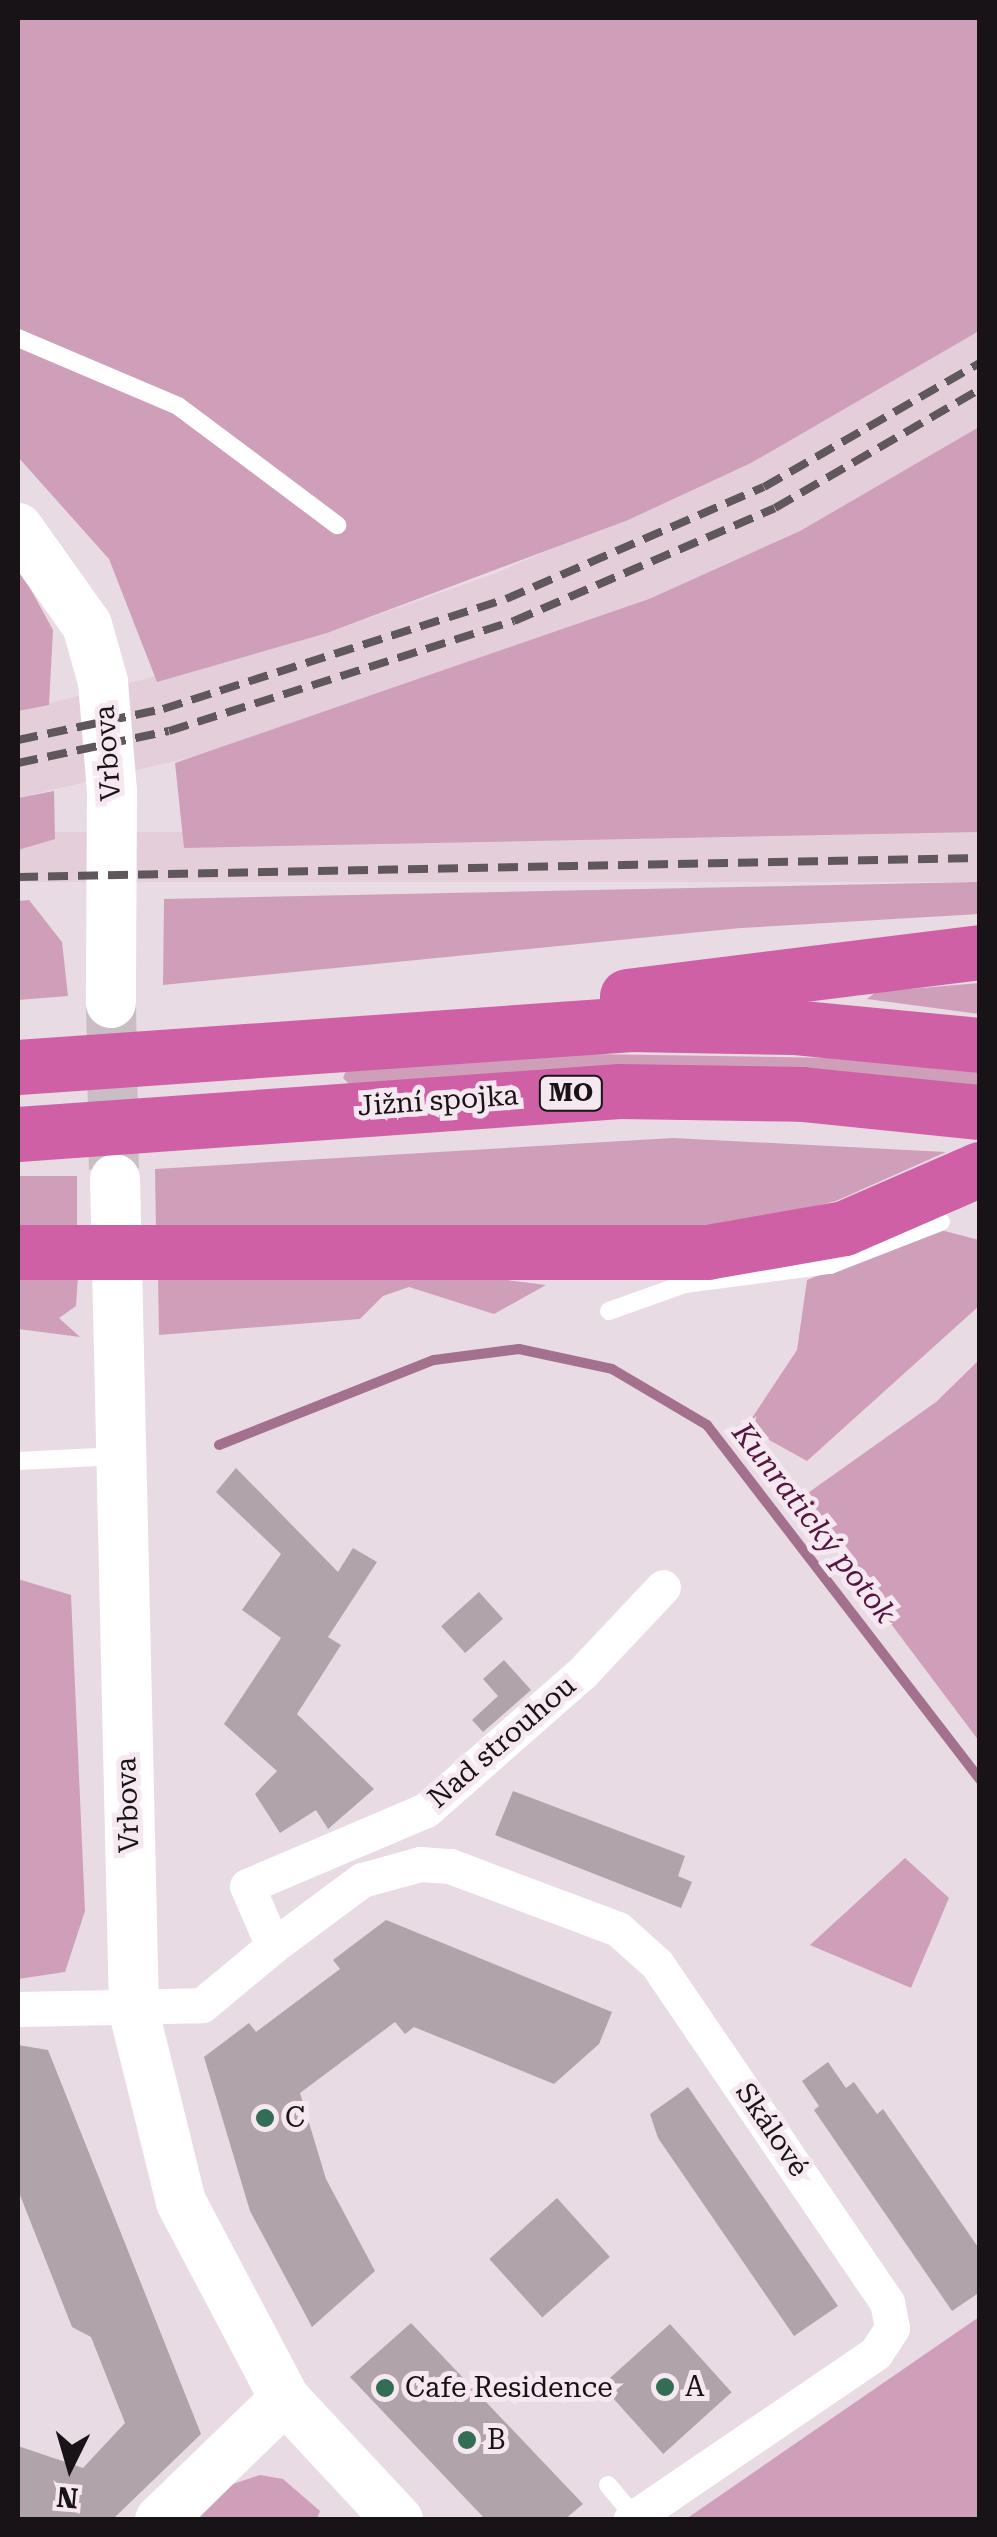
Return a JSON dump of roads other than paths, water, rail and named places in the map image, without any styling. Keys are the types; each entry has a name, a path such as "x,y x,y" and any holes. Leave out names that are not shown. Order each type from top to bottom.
{"highway":[{"path":"262,1047 980,952"},
{"path":"42,1064 631,1024 793,1027 980,1045"},
{"name":"Jižní spojka","path":"43,1132 619,1092 802,1094 980,1112"},
{"path":"18,1252 753,1248 886,1214 980,1169"}],"main road":[{"name":"Vrbova","path":"18,528 87,626 103,682 112,791 111,1004"},
{"name":"Vrbova","path":"114,1179 134,2012 180,2202 284,2399 398,2520"},
{"path":"160,2520 284,2399"}],"street":[{"name":"Nad strouhou","path":"273,1946 247,1886 426,1810 582,1673 663,1588"},
{"name":"Skálové","path":"273,1946 338,1896 391,1869 450,1866 618,1929 638,1944 887,2302 892,2328 876,2353 632,2518"},
{"path":"18,2009 134,2012 202,2005 273,1946"}],"lane":[{"path":"18,338 178,406 337,525"},
{"path":"610,1311 685,1284 830,1265 941,1222"},
{"path":"18,1461 119,1456"},
{"path":"608,2485 632,2518"}],"waterway":[{"name":"Kunratický potok","path":"219,1445 434,1360 519,1349 612,1369 707,1425 980,1780"}],"tunnel":[{"path":"111,1003 114,1169"}],"railway":[{"path":"18,740 163,709 506,599 764,487 980,363"},
{"path":"18,763 169,731 514,621 775,508 980,389"},
{"path":"18,877 980,858"}],"place":[{"name":"C","path":"265,2118"},
{"name":"A","path":"665,2387"},
{"name":"Cafe Residence","path":"385,2388"},
{"name":"B","path":"467,2440"}]}
